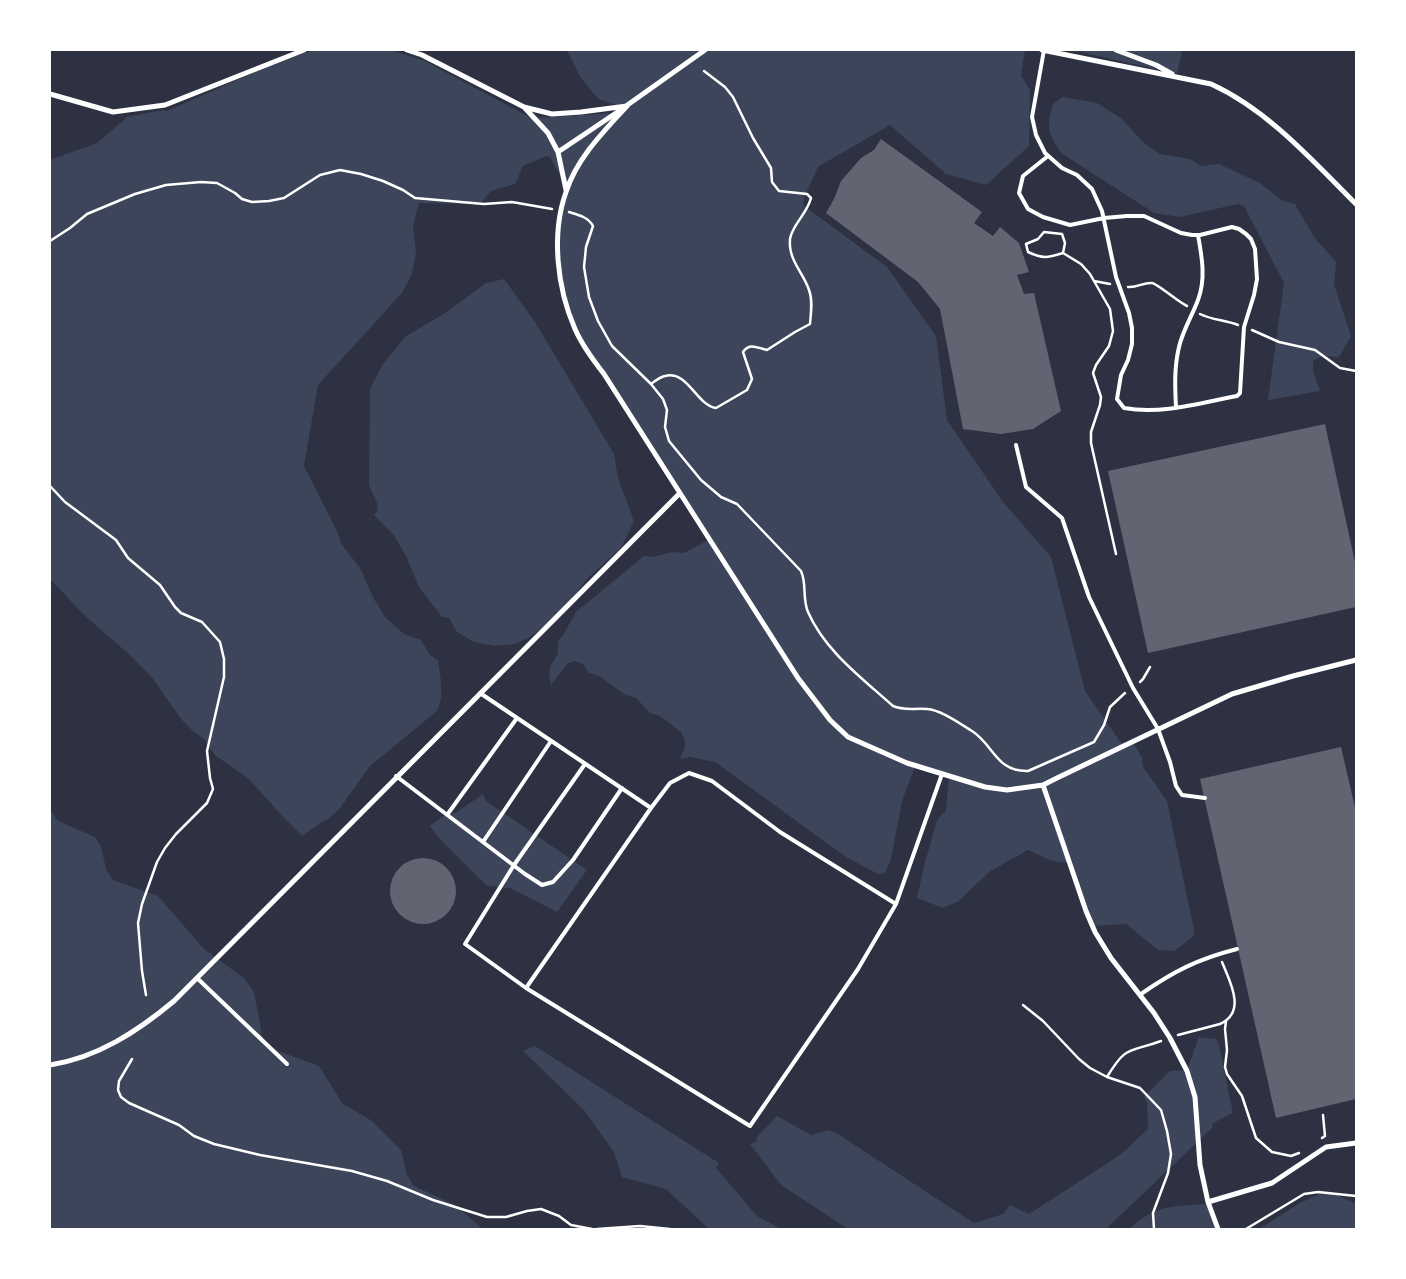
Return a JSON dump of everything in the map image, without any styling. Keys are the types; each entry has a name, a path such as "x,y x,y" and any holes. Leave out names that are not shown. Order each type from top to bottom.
{"street":[{"path":"50,94 113,112 165,105 304,50"},
{"path":"407,50 422,55 524,107 552,114 627,106"},
{"path":"558,152 627,106 705,50"},
{"path":"1043,50 1211,84 1231,93 1250,105 1284,134 1356,204"},
{"path":"1116,50 1156,65 1176,76"},
{"path":"627,106 588,150 566,190 560,212 558,257 561,280 575,329 798,678 830,720 848,737 907,763 986,787 1007,790 1024,788 1043,784 1232,694 1356,660"},
{"path":"524,107 548,133 558,152 566,190"},
{"path":"50,1065 88,1056 116,1042 149,1022 174,1002 396,776 680,493"},
{"path":"1043,784 1086,911 1095,932 1111,958 1141,994 1170,1038 1187,1071 1195,1097 1200,1165 1208,1202 1218,1229"},
{"path":"1208,1202 1272,1183 1326,1147 1356,1143"}],"lane":[{"path":"1043,50 1032,117 1036,135 1048,156 1062,168 1077,175 1092,189 1102,211 1104,218 1118,285 1129,313 1132,336 1128,360 1121,375 1117,399 1124,408 1132,410 1176,408 1237,396 1240,393 1244,327 1257,280 1256,259 1251,239 1239,229 1232,227 1198,235 1181,233 1144,216 1104,218 1070,225 1043,217 1028,209 1019,193 1023,176 1048,156"},
{"path":"1176,408 1174,368 1179,345 1186,324 1198,299 1202,280 1202,259 1198,235"},
{"path":"1016,445 1026,487 1062,518 1089,597 1132,688 1158,729 1170,762 1176,786 1182,795 1204,798"},
{"path":"480,693 651,808"},
{"path":"447,815 516,718"},
{"path":"483,842 551,741"},
{"path":"585,764 514,865 465,944 526,988 750,1126 858,969 896,904 942,774"},
{"path":"526,988 670,783 690,773 712,781 780,832 896,904"},
{"path":"396,776 542,885 553,882 573,860 622,788"},
{"path":"1141,994 1182,967 1237,950"},
{"path":"197,978 287,1064"}],"path":[{"path":"650,384 665,376 676,376 686,382 704,403 716,408 747,390 752,379 743,352 746,347 752,345 768,350 810,324 811,300 809,289 793,260 790,240 795,227 808,209 811,198 807,194 779,191 772,182 771,168 753,138 733,97 725,87 704,71"},
{"path":"1063,253 1065,243 1062,234 1044,232 1038,239 1026,244 1028,252 1040,258 1063,253 1081,264 1110,309 1113,331 1108,346 1093,373 1102,397 1091,432 1091,443 1116,554"},
{"path":"1093,280 1133,288 1147,283 1155,283 1166,294 1210,318 1223,319 1279,342 1315,350 1340,368 1356,371"},
{"path":"50,486 65,502 116,540 128,558 160,585 174,607 181,613 202,622 220,642 224,659 224,677 207,751 213,789 207,803 176,834 165,848 157,862 142,904 138,923 146,995"},
{"path":"1107,1077 1117,1060 1125,1052 1226,1021 1232,1015 1236,1000 1219,954"},
{"path":"1023,1005 1043,1021 1090,1068 1107,1077 1140,1088 1161,1110 1171,1154 1168,1173 1152,1213 1154,1229"},
{"path":"1226,1021 1227,1050 1225,1067 1227,1074 1242,1096 1256,1138 1272,1152 1291,1156 1301,1152"},
{"path":"132,1059 119,1081 118,1090 121,1097 129,1103 179,1125 194,1136 214,1144 260,1155 352,1171 387,1181 433,1200 486,1217 506,1217 541,1209 559,1216 571,1225 592,1229"},
{"path":"1319,1140 1325,1136 1323,1115"},
{"path":"1246,1229 1304,1194 1318,1192 1356,1196"},
{"path":"597,1229 640,1226 670,1229"}],"shaded area":[{"path":"313,50 390,50 425,61 531,118 615,113 626,108 598,99 581,78 567,50 1025,50 1021,75 1030,90 1029,146 986,185 946,174 890,125 818,167 804,198 803,205 887,267 936,336 947,420 1003,502 1051,557 1085,691 1121,743 1133,742 1142,758 1143,767 1167,801 1194,936 1174,951 1158,950 1126,924 1094,926 1071,863 1052,861 1028,850 989,872 959,901 943,908 917,898 937,820 946,810 949,776 916,767 914,769 902,801 891,859 885,873 878,874 846,857 715,762 690,757 680,759 686,744 681,732 660,716 650,713 636,698 624,694 599,676 589,673 583,664 575,661 568,663 551,685 549,674 551,665 558,654 558,641 576,612 644,556 652,557 672,552 684,553 708,540 579,336 562,284 558,235 567,189 550,157 546,156 523,166 515,184 491,191 480,204 419,203 413,226 416,252 412,274 402,293 318,385 304,466 337,531 342,545 360,568 374,599 386,618 404,634 421,640 430,655 438,660 441,679 441,699 437,711 370,766 340,808 325,822 325,820 302,836 249,779 216,756 204,739 182,720 153,679 131,656 84,615 50,579 50,160 97,143 126,117 163,110 167,111 278,62"},
{"path":"1072,50 1182,50 1177,74"},
{"path":"1063,97 1097,103 1122,119 1145,144 1160,154 1190,159 1201,166 1219,164 1260,183 1281,200 1295,204 1314,237 1336,262 1334,284 1351,336 1339,357 1322,356 1313,361 1313,371 1320,391 1268,400 1284,283 1244,206 1238,204 1180,217 1154,213 1061,153 1051,135 1049,119 1053,104"},
{"path":"504,279 535,322 614,454 618,478 634,521 621,548 588,578 560,614 530,637 515,644 495,646 474,642 457,632 449,618 442,617 419,587 406,556 393,534 374,515 378,510 369,485 370,389 383,364 406,336 442,315 486,283"},
{"path":"483,794 486,801 587,870 557,912 510,888 487,886 437,836 430,826 443,816 457,812"},
{"path":"50,810 58,821 95,837 101,846 106,869 113,880 158,896 204,949 244,978 254,992 262,1035 270,1048 319,1066 343,1104 372,1121 401,1150 407,1175 414,1186 455,1205 483,1229 50,1229"},
{"path":"1199,1037 1216,1039 1219,1045 1233,1113 1213,1123 1212,1128 1106,1229 848,1229 781,1185 750,1144 757,1141 757,1137 777,1116 811,1135 828,1130 838,1134 974,1223 1003,1214 1010,1205 1029,1214 1120,1155 1148,1129 1147,1103 1144,1097 1170,1071 1187,1070"},
{"path":"535,1046 719,1163 716,1168 757,1216 781,1229 709,1229 666,1189 622,1177 614,1152 584,1110 523,1051"},
{"path":"1324,1192 1333,1193 1356,1204 1356,1229 1259,1229 1300,1203"},
{"path":"1209,1204 1217,1229 1129,1229 1148,1215 1166,1208"}],"building":[{"path":"881,139 982,212 974,223 993,236 1000,227 1019,243 1029,272 1017,275 1024,294 1034,293 1061,411 1033,429 1001,434 963,429 940,309 918,282 826,213 841,181 861,158 874,150"},
{"path":"1325,424 1356,567 1356,607 1148,653 1108,471"},
{"path":"1341,747 1356,812 1356,1099 1276,1118 1200,779"},
{"path":"416,858 430,858 442,863 451,872 456,884 454,904 447,915 430,924 416,924 404,919 395,910 390,898 390,884 395,872 404,863"}]}
